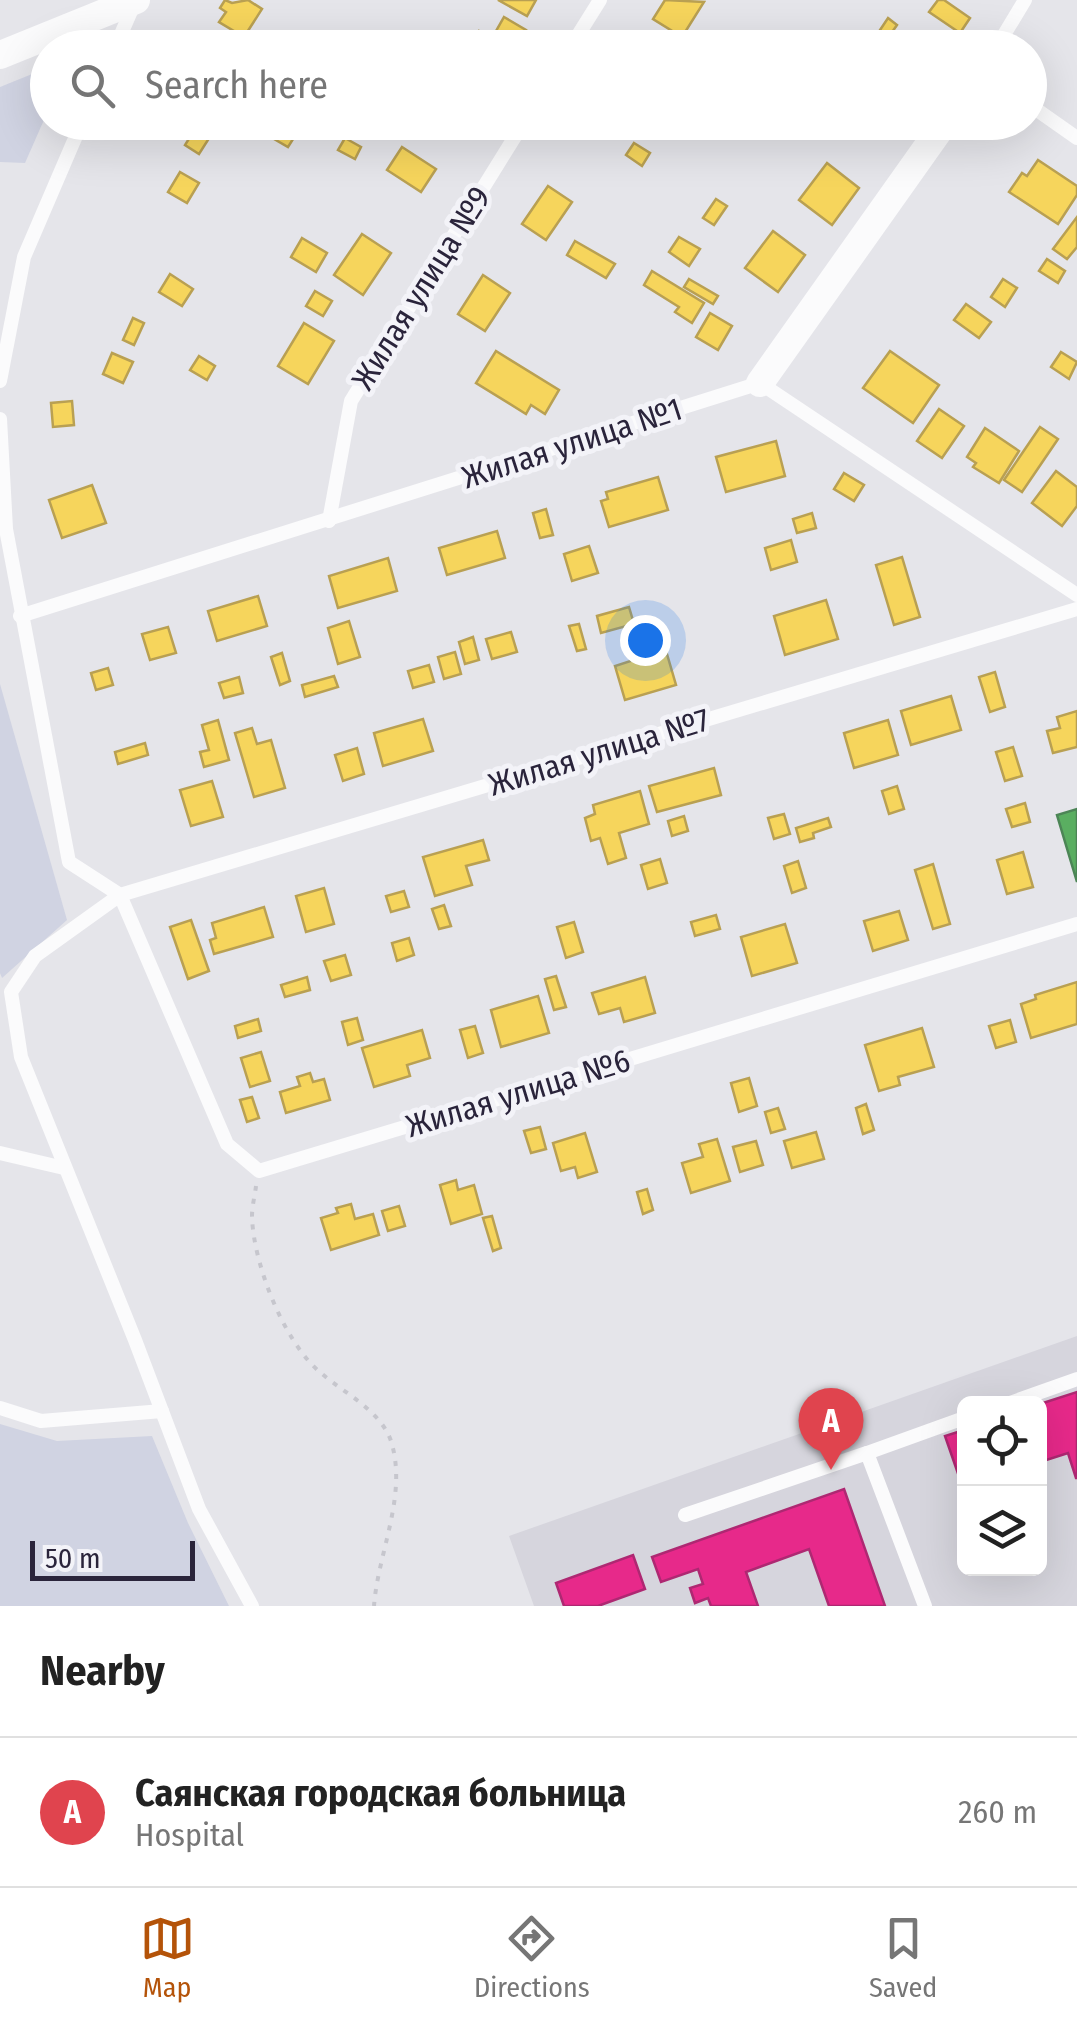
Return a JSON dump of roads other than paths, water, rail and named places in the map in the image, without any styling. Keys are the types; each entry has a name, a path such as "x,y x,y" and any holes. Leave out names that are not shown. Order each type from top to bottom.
{"street":[{"path":"62,30 136,0"},
{"path":"0,55 30,43"},
{"path":"760,383 932,140"}],"lane":[{"path":"123,30 136,0"},
{"path":"581,30 600,0"},
{"path":"1007,30 1026,0"},
{"path":"1047,118 1077,138"},
{"path":"0,381 24,257 74,140"},
{"name":"Жилая улица №9","path":"329,520 351,401 513,140"},
{"path":"760,383 1077,595"},
{"name":"Жилая улица №1","path":"20,616 760,383"},
{"path":"0,419 6,529 69,862 120,895"},
{"name":"Жилая улица №7","path":"252,1606 199,1509 20,1057 11,992 35,956 120,895 1077,610"},
{"name":"Жилая улица №6","path":"120,895 227,1144 258,1171 1077,924"},
{"path":"0,1153 64,1168"},
{"path":"1028,1396 1077,1378"},
{"path":"0,1408 41,1422 162,1412"},
{"path":"685,1515 957,1420"},
{"path":"866,1453 925,1606"}],"place":[{"name":"Саянская городская больница","path":"831,1470"}]}
